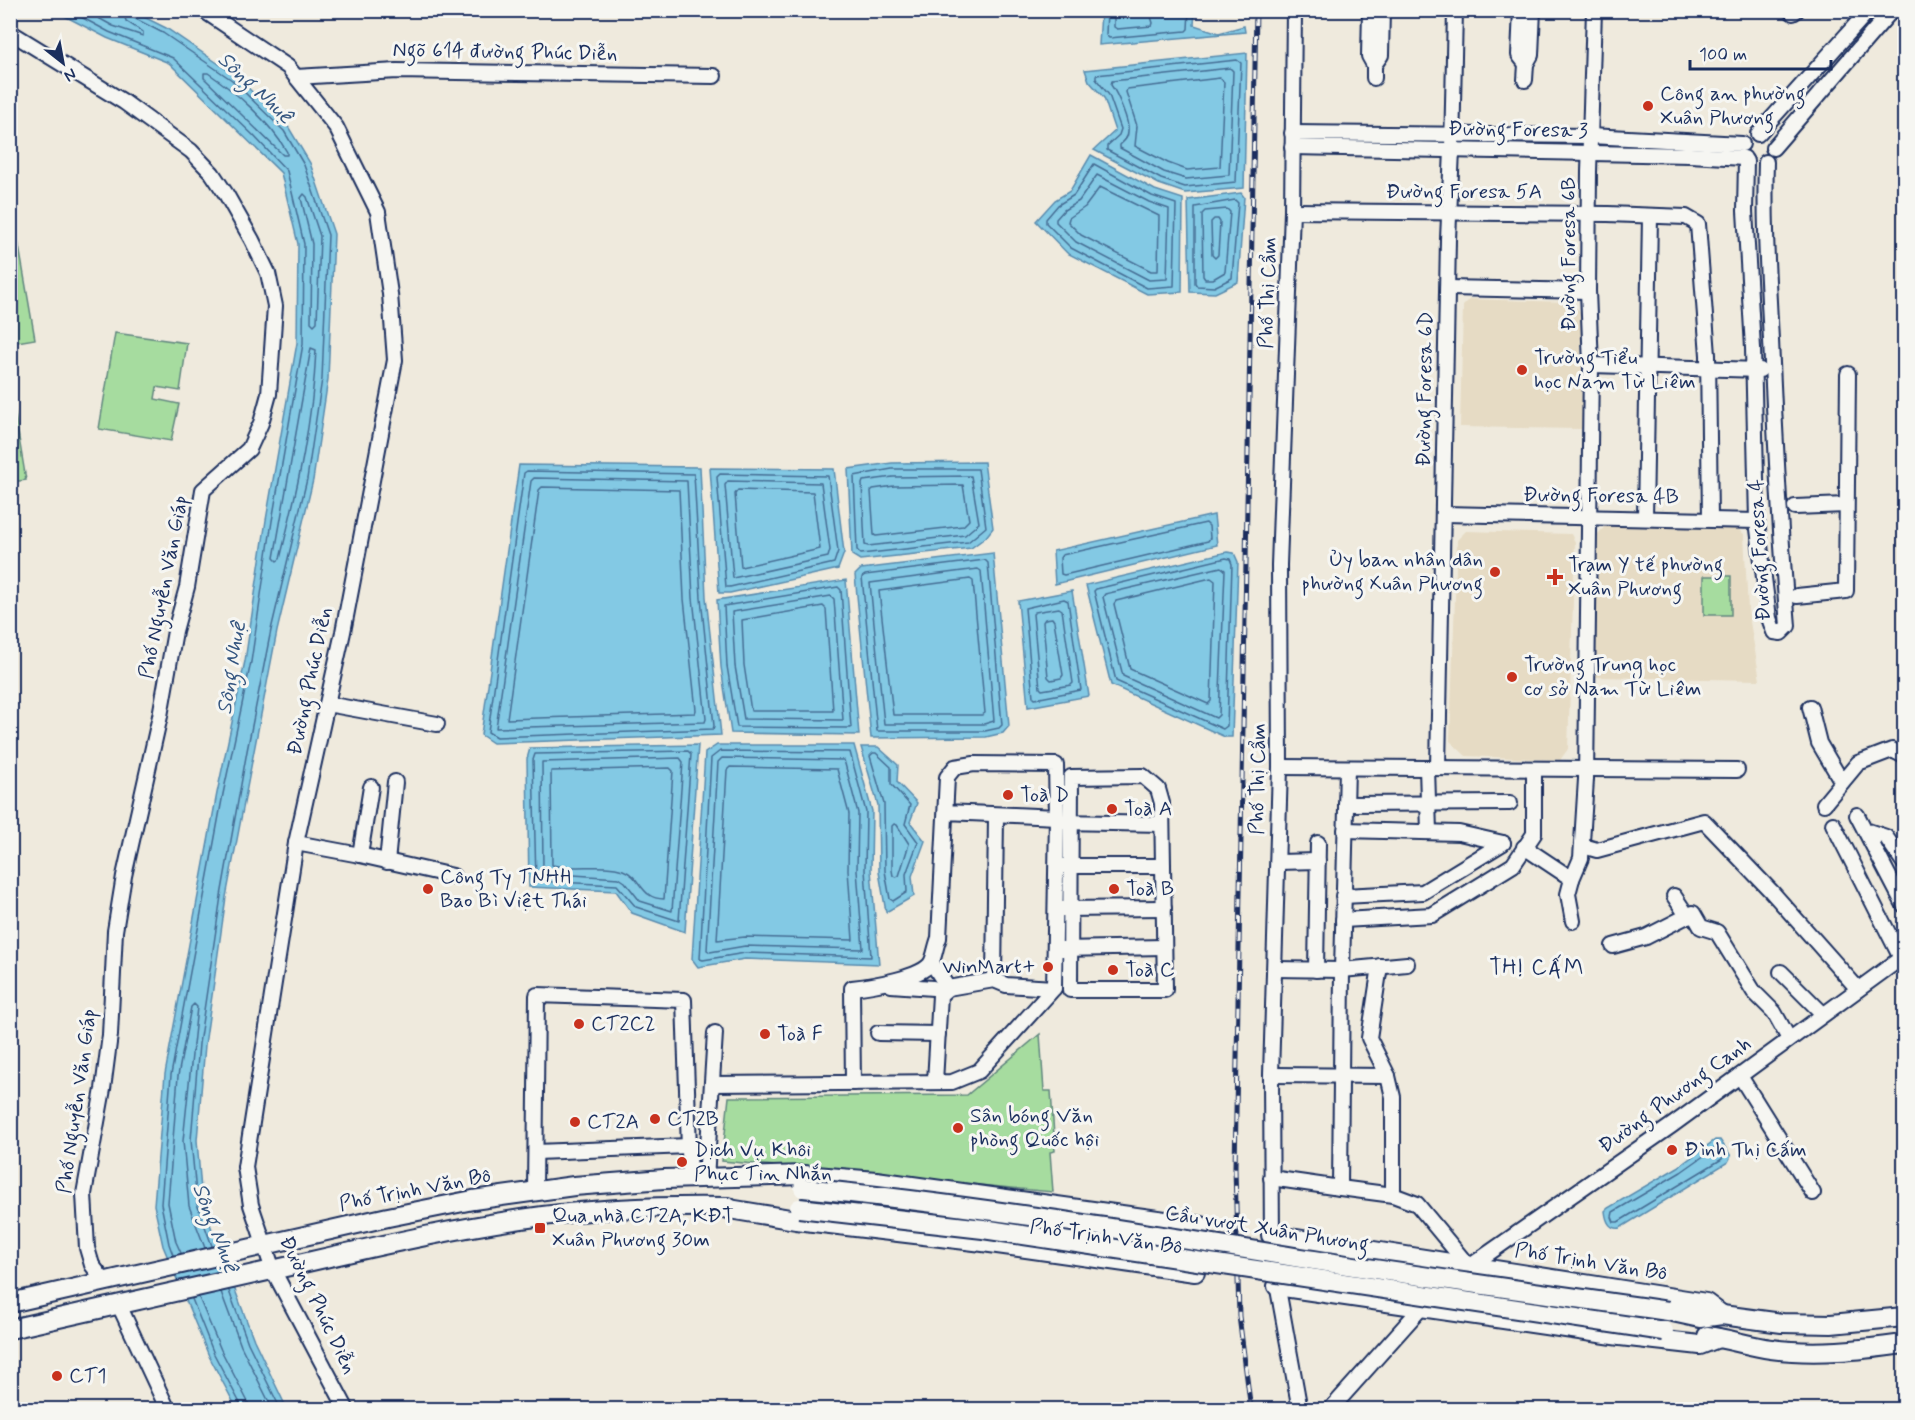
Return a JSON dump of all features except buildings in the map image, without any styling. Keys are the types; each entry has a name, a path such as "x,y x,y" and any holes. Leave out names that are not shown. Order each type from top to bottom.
{"main road":[{"name":"Phố Trịnh Văn Bô","path":"10,1303 473,1200 535,1191 664,1179 804,1175 876,1181 1201,1226 1195,1272 983,1242 796,1220 717,1207"},
{"name":"Phố Trịnh Văn Bô","path":"738,1178 803,1188"},
{"name":"Cầu vượt Xuân Phương","path":"803,1188 903,1199 1128,1230 1315,1260 1668,1311 1700,1318 1722,1316 1782,1323 1832,1324 1905,1317"},
{"name":"Phố Trịnh Văn Bô","path":"10,1329 387,1243 543,1216 652,1207 799,1208"},
{"name":"Cầu vượt Xuân Phương","path":"799,1208 983,1229 1718,1338 1773,1349 1812,1352 1905,1344"},
{"name":"Phố Trịnh Văn Bô","path":"1271,1235 1706,1302 1722,1316"},
{"path":"1277,1286 1620,1336 1700,1345 1718,1338"}],"street":[{"name":"Đường Phúc Diễn","path":"203,10 288,67 336,127 378,212 390,294 394,360 343,632 296,843 245,1167 257,1248 266,1271 347,1410"},
{"name":"Phố Thị Cẩm","path":"1294,10 1292,211 1279,565 1280,767 1271,1076 1271,1235 1277,1286 1282,1303 1300,1410"},
{"path":"1370,10 1369,56 1374,71 1381,55 1382,10"},
{"name":"Đường Foresa 6D","path":"1429,832 1428,804 1433,768 1444,514 1455,10"},
{"path":"1521,10 1520,55 1526,64"},
{"path":"1525,81 1526,64 1531,56 1533,10"},
{"name":"Đường Foresa 6B","path":"1582,852 1587,769 1591,365 1588,291 1594,10"},
{"path":"1790,10 1793,13 1797,10"},
{"path":"1758,134 1869,10 1888,16 1773,148 1767,162 1758,165 1745,160 1741,151 1749,136 1758,134 1765,136 1773,148"},
{"name":"Phố Nguyễn Văn Giáp","path":"10,32 124,102 191,151 212,173 252,240 268,273 275,306 269,394 261,423 249,449 203,490 187,587 175,632 160,716 124,876 115,931 110,1035 103,1089 84,1194 87,1248 92,1265 105,1282"},
{"name":"Ngõ 614 đường Phúc Diễn","path":"296,76 397,71 714,76"},
{"name":"Đường Foresa 3","path":"1292,140 1452,134 1590,136 1743,144"},
{"name":"Đường Foresa 3","path":"1292,140 1452,150 1690,155 1745,160"},
{"name":"Đường Foresa 4","path":"1745,160 1757,521 1769,618 1774,632 1781,633 1788,626 1779,527 1771,369 1765,210 1767,162"},
{"name":"Đường Foresa 5A","path":"1292,211 1686,217 1698,224 1708,369 1710,519"},
{"path":"1645,518 1650,216"},
{"path":"1448,288 1588,291"},
{"path":"1591,365 1771,369"},
{"path":"1797,596 1846,591 1848,374"},
{"path":"1795,507 1846,506"},
{"name":"Đường Foresa 4B","path":"1444,514 1757,521"},
{"path":"327,704 437,724"},
{"path":"1810,707 1819,743 1842,782"},
{"path":"1824,804 1858,763 1892,750 1905,756"},
{"path":"712,1084 952,1082 979,1071 1054,988 1056,866 1062,820 1071,777 1143,776 1158,789 1162,803 1165,990 1070,990 1071,867 1062,820 1056,765 975,764 955,767 947,777 939,938 932,963 940,990 935,1082"},
{"path":"1280,767 1737,770"},
{"path":"1340,1188 1341,970 1347,768"},
{"path":"1343,920 1432,915 1513,865 1534,834 1534,769"},
{"path":"387,862 395,782"},
{"path":"360,855 371,787"},
{"path":"1346,804 1510,803"},
{"path":"946,812 1162,824"},
{"path":"1857,815 1905,905"},
{"path":"994,981 996,816"},
{"path":"1573,921 1568,894 1582,852 1704,821 1771,891 1858,989"},
{"path":"1833,824 1903,959"},
{"path":"1343,896 1423,892 1503,843 1459,833 1345,830"},
{"path":"1865,830 1886,837 1905,863"},
{"path":"296,843 453,876"},
{"path":"1316,970 1318,843"},
{"path":"1524,848 1572,879"},
{"path":"1278,862 1318,861"},
{"path":"1056,866 1163,866"},
{"path":"1674,896 1688,917"},
{"path":"1056,909 1164,908"},
{"path":"1613,946 1646,937 1693,913 1701,927 1717,932 1754,992 1774,1012 1789,1038"},
{"path":"1055,948 1164,947"},
{"name":"Đường Phương Canh","path":"1469,1267 1740,1076 1822,1014 1903,959"},
{"path":"854,1083 852,988 883,984 917,973 932,963"},
{"path":"1275,969 1341,970 1407,964"},
{"path":"1380,966 1369,1038 1388,1076 1393,1097 1393,1195"},
{"path":"1781,972 1822,1014"},
{"path":"917,973 940,990"},
{"path":"883,984 940,990 994,981 1006,985 1054,988"},
{"path":"535,1191 537,995 684,1000 689,1146 698,1179"},
{"path":"698,1179 712,1084 716,1033"},
{"path":"878,1034 938,1034"},
{"path":"1271,1076 1388,1076"},
{"path":"1740,1076 1813,1193"},
{"path":"536,1152 689,1146"},
{"path":"1271,1178 1393,1195 1417,1203 1469,1267"},
{"path":"1330,1410 1421,1308 1430,1261"},
{"path":"119,1305 168,1410"}],"shaded area":[{"name":"Trường Tiểu học Nam Từ Liêm","path":"1470,299 1568,302 1581,312 1582,429 1460,427 1463,306"},
{"path":"1608,523 1734,526 1744,534 1748,610 1760,680 1595,677 1597,535"},
{"name":"Trường Trung học cơ sở Nam Từ Liêm","path":"1466,531 1571,534 1575,542 1568,749 1560,760 1466,756 1450,741 1457,540"}],"green space":[{"path":"11,200 35,339 10,343"},
{"path":"115,333 187,343 180,391 157,387 155,399 179,404 171,441 99,429"},
{"path":"10,384 26,480 11,482 10,482"},
{"path":"1704,576 1731,576 1731,615 1704,615"},
{"path":"1040,1034 1044,1091 1051,1091 1055,1151 1050,1152 1053,1192 722,1161 729,1097 967,1095"}],"water":[{"path":"55,11 132,11 166,28 235,75 289,128 310,163 334,234 328,379 313,480 277,631 226,897 205,1045 197,1140 202,1203 254,1340 287,1409 237,1409 209,1356 163,1246 154,1205 165,1074 217,793 245,661 266,520 297,343 298,244 281,173 169,63 107,38"},
{"path":"1161,11 1164,15 1175,11 1195,11 1194,25 1219,33 1244,26 1245,32 1099,45 1101,12"},
{"path":"1247,53 1244,188 1185,193 1159,184 1094,150 1115,131 1104,98 1089,81 1085,70"},
{"path":"1091,155 1155,190 1183,199 1182,292 1147,294 1067,253 1036,221 1055,200 1070,191"},
{"path":"1241,193 1244,197 1238,282 1215,293 1190,292 1188,200"},
{"path":"984,462 993,528 986,537 971,548 860,560 852,555 848,469 892,463"},
{"path":"519,465 700,467 706,597 721,735 493,743 481,735"},
{"path":"710,468 834,469 844,553 838,569 730,593 719,593"},
{"path":"1214,515 1217,545 1055,584 1053,551"},
{"path":"1227,552 1234,553 1238,562 1232,737 1225,737 1111,685 1086,585"},
{"path":"993,553 1009,726 1003,733 986,737 871,738 855,575 861,569"},
{"path":"846,580 859,735 731,733 721,667 717,600"},
{"path":"1072,591 1089,696 1028,707 1018,601"},
{"path":"698,745 685,932 632,913 616,891 529,887 527,759 530,748"},
{"path":"717,745 854,745 872,811 871,870 879,964 745,959 698,967 692,959 705,753"},
{"path":"861,747 878,747 898,765 897,782 917,803 910,822 925,841 912,876 914,896 886,912 879,872 878,805"},
{"path":"1715,1140 1720,1140 1731,1156 1728,1162 1620,1228 1609,1224 1605,1211 1608,1208 1678,1167"}],"railway":[{"path":"1251,1410 1239,1316 1235,1168 1256,10"}],"place":[{"name":"Công an phường Xuân Phương","path":"1648,106"},
{"name":"Trường Tiểu học Nam Từ Liêm","path":"1522,370"},
{"name":"Ủy ban nhân dân phường Xuân Phương","path":"1495,572"},
{"name":"Trạm Y tế phường Xuân Phương","path":"1555,577"},
{"name":"Trường Trung học cơ sở Nam Từ Liêm","path":"1512,677"},
{"name":"Toà D","path":"1008,795"},
{"name":"Toà A","path":"1112,809"},
{"name":"Công Ty TNHH Bao Bì Việt Thái","path":"428,889"},
{"name":"Toà B","path":"1114,889"},
{"name":"WinMart+","path":"1048,967"},
{"name":"Toà C","path":"1113,970"},
{"name":"CT2C2","path":"579,1024"},
{"name":"Toà F","path":"765,1034"},
{"name":"CT2B","path":"655,1119"},
{"name":"CT2A","path":"575,1122"},
{"name":"Sân bóng Văn phòng Quốc hội","path":"958,1128"},
{"name":"Đình Thị Cấm","path":"1672,1150"},
{"name":"Dịch Vụ Khôi Phục Tin Nhắn","path":"682,1162"},
{"name":"Qua nhà CT2A, KĐT Xuân Phương 30m","path":"540,1228"},
{"name":"CT1","path":"57,1376"}],"district":[{"name":"THỊ CẤM","path":"1537,968"}],"water label":[{"name":"Sông Nhuệ","path":"255,88"},
{"name":"Sông Nhuệ","path":"232,668"},
{"name":"Sông Nhuệ","path":"215,1228"}]}
